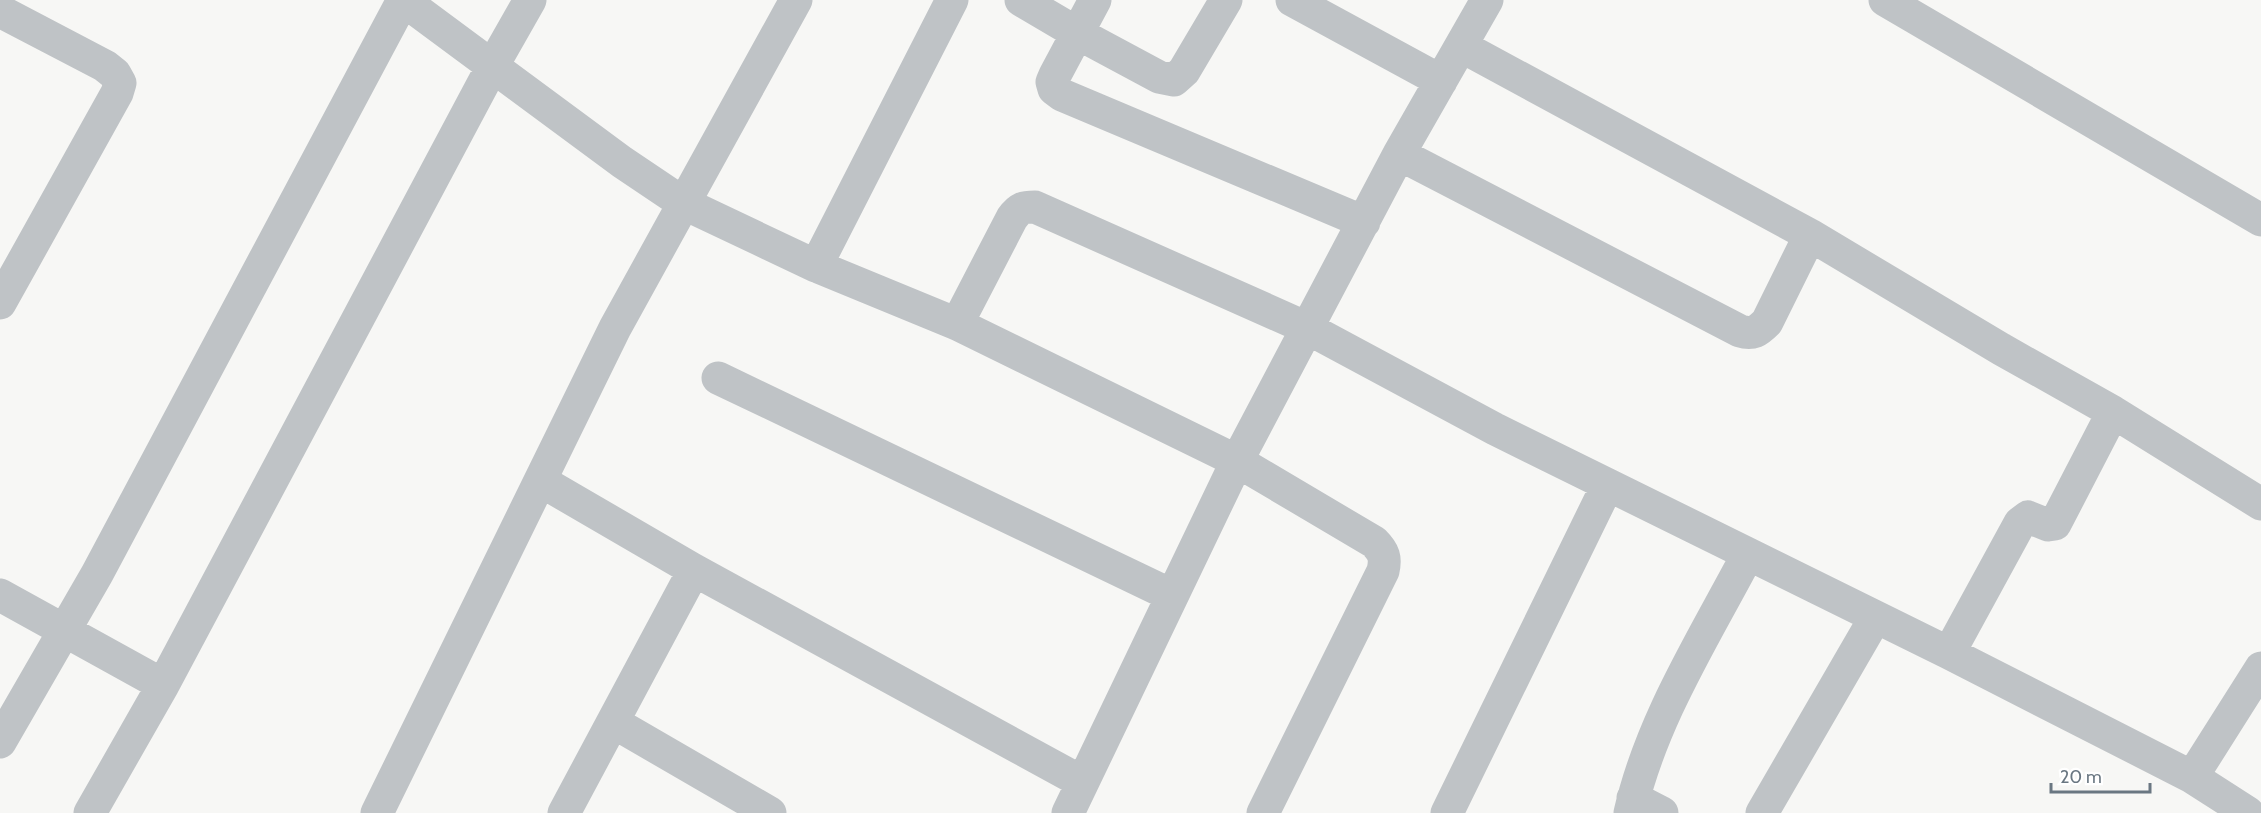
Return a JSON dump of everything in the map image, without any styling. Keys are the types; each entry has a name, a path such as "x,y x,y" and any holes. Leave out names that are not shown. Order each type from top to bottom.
{"street":[{"path":"0,742 66,631 403,0 622,162 682,203 816,266 957,324 1238,461 1367,536 1382,550 1386,559 1383,571 1263,813"},
{"path":"90,813 163,686 492,67 530,0"},
{"path":"377,813 615,328 796,0"},
{"path":"816,266 952,0"},
{"path":"1021,0 1159,77 1174,80 1184,71 1226,0"},
{"path":"1095,0 1052,82 1054,89 1062,95 1364,222"},
{"path":"1292,0 1441,81"},
{"path":"1068,813 1171,595 1238,461 1400,154 1487,0"},
{"path":"1885,0 2261,220"},
{"path":"0,11 105,66 115,74 120,83 117,93 0,303"},
{"path":"1461,46 1810,235 2001,349 2113,412 2261,504"},
{"path":"1400,154 1740,332 1748,334 1757,332 1767,322 1810,235"},
{"path":"957,324 1017,210 1024,207 1035,207 1307,328 1607,486 1949,653 2192,777 2248,813"},
{"path":"718,378 1171,595"},
{"path":"1949,653 2020,523 2028,517 2048,525 2055,524 2113,412"},
{"path":"541,481 694,570 1082,782"},
{"path":"1458,810 1607,486"},
{"path":"1662,813 1631,805 1655,731 1748,555"},
{"path":"564,813 694,570"},
{"path":"0,595 163,686"},
{"path":"1762,813 1875,618"},
{"path":"2192,777 2261,668"},
{"path":"613,722 770,813"}]}
